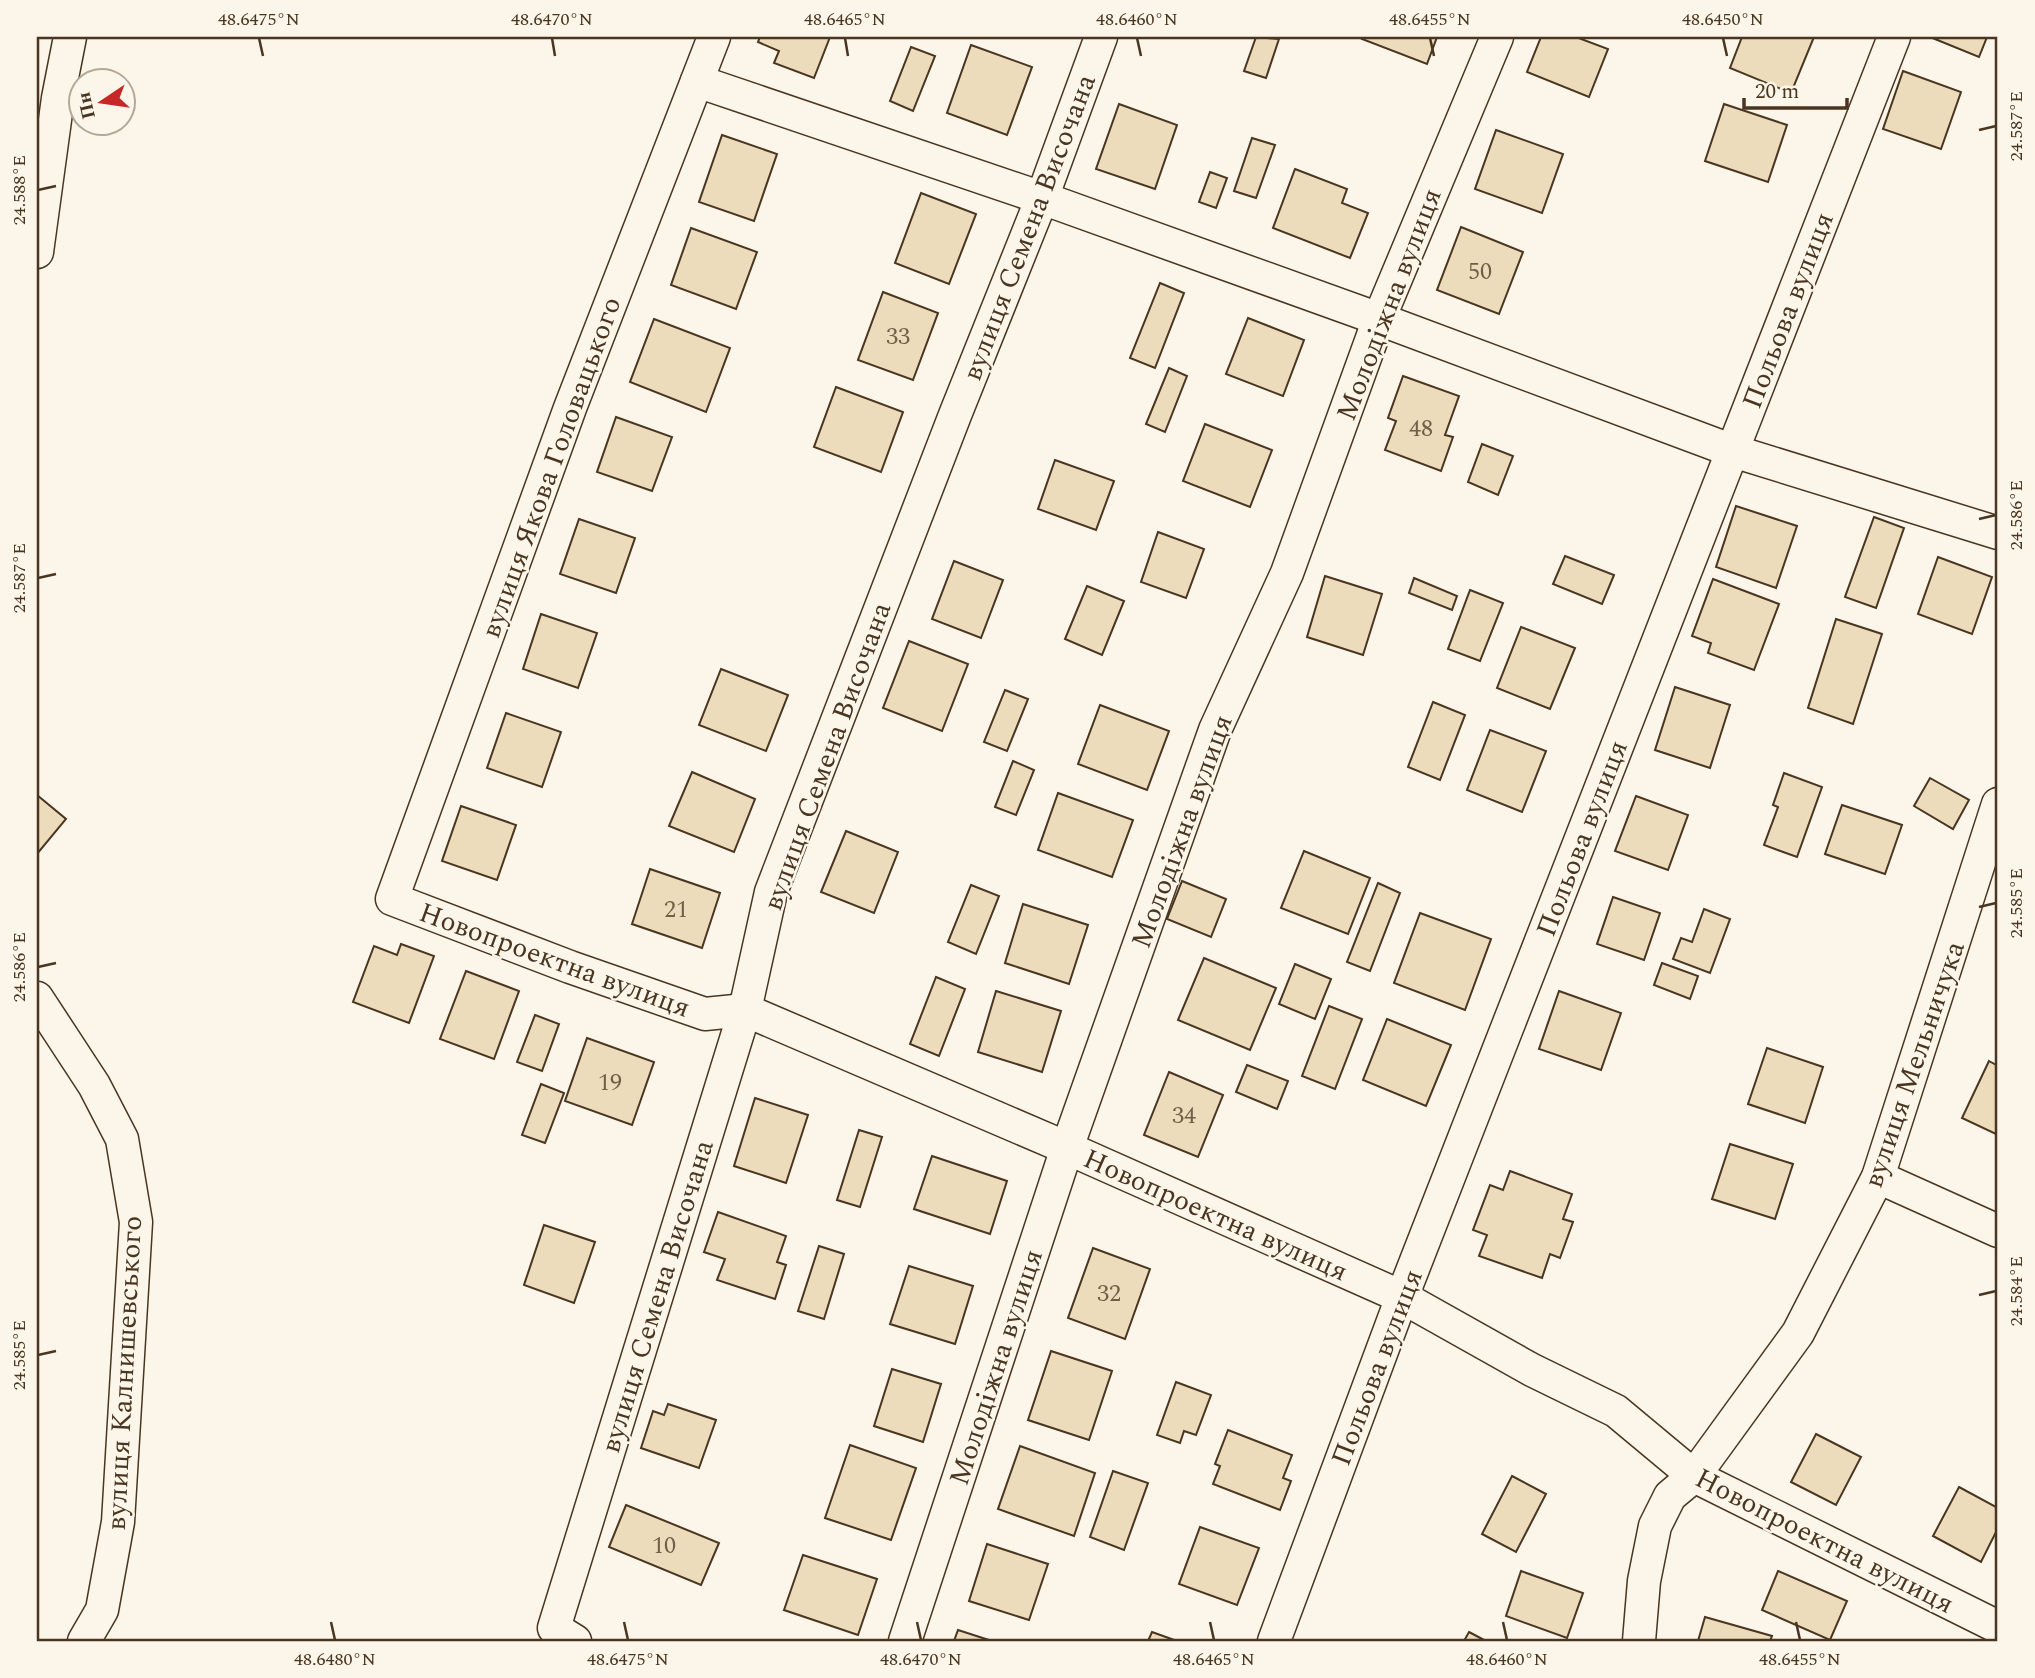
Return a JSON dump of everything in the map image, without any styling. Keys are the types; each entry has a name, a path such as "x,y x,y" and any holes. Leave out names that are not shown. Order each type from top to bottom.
{"street":[{"path":"37,253 58,98 70,37"},
{"name":"вулиця Якова Головацького","path":"392,899 570,408 713,37"},
{"name":"вулиця Семена Височана","path":"559,1637 745,1010 772,892 955,415 1042,198 1101,37"},
{"name":"Молодіжна вулиця","path":"905,1641 1067,1148 1215,730 1287,573 1379,319 1497,37"},
{"name":"Польова вулиця","path":"1274,1641 1402,1297 1894,37"},
{"path":"697,80 1042,198 1379,319 1732,451 1998,533"},
{"name":"вулиця Мельничука","path":"1639,1641 1644,1581 1655,1526 1670,1496 1694,1476 1798,1333 1878,1177 1997,811"},
{"name":"Новопроектна вулиця","path":"392,899 570,967 705,1014 745,1010 1067,1148 1402,1297 1532,1370 1616,1411 1694,1476 1998,1627"},
{"name":"вулиця Калнишевського","path":"37,998 93,1085 122,1139 136,1222 118,1522 102,1610 84,1641"},
{"path":"1878,1177 1998,1231"}],"building":[{"path":"760,37 830,37 814,78 774,63 779,51 758,42"},
{"path":"1256,37 1279,39 1266,78 1244,71"},
{"path":"1437,37 1427,64 1362,39"},
{"path":"1541,37 1576,37 1608,49 1589,97 1527,72"},
{"path":"1742,37 1814,37 1791,93 1730,68"},
{"path":"1930,37 1987,37 1979,57"},
{"path":"971,45 1032,67 1007,135 947,113"},
{"path":"911,47 935,56 913,111 890,101"},
{"path":"1903,71 1961,92 1941,149 1883,129"},
{"path":"1119,104 1177,125 1155,189 1096,169"},
{"path":"1724,104 1787,125 1768,182 1705,161"},
{"path":"1496,130 1563,154 1542,213 1475,189"},
{"path":"722,135 777,154 754,221 699,202"},
{"path":"1252,138 1275,145 1256,198 1234,191"},
{"path":"1295,169 1347,189 1342,203 1368,213 1350,258 1273,228"},
{"path":"1210,172 1227,178 1216,208 1199,202"},
{"path":"921,193 976,214 949,284 895,263"},
{"path":"1461,227 1523,252 1499,314 1437,290"},
{"path":"691,228 757,252 736,309 671,285"},
{"path":"1160,283 1184,293 1155,368 1130,358"},
{"path":"883,292 938,313 913,380 858,360"},
{"path":"1248,318 1304,340 1283,396 1226,374"},
{"path":"654,319 730,348 706,412 630,382"},
{"path":"1169,368 1187,376 1165,432 1146,424"},
{"path":"1403,376 1459,396 1445,435 1453,437 1441,471 1385,450 1396,421 1388,418"},
{"path":"836,387 903,412 881,472 814,447"},
{"path":"616,417 672,437 652,491 597,472"},
{"path":"1205,424 1272,450 1250,507 1183,481"},
{"path":"1482,444 1513,456 1498,495 1468,482"},
{"path":"1055,460 1114,481 1096,530 1038,509"},
{"path":"1736,506 1797,526 1776,588 1716,567"},
{"path":"1874,517 1904,528 1876,608 1845,597"},
{"path":"579,519 635,538 616,593 560,574"},
{"path":"1158,532 1204,549 1186,598 1141,582"},
{"path":"1565,556 1614,575 1602,604 1553,584"},
{"path":"1938,557 1992,577 1972,634 1918,614"},
{"path":"954,561 1003,580 981,638 932,619"},
{"path":"1325,576 1382,594 1363,655 1307,637"},
{"path":"1414,578 1457,596 1452,610 1409,593"},
{"path":"1713,579 1779,604 1754,670 1708,653 1711,643 1692,636"},
{"path":"1087,586 1124,601 1102,655 1065,639"},
{"path":"1470,590 1503,603 1480,661 1448,649"},
{"path":"541,614 597,633 578,688 523,669"},
{"path":"1836,619 1882,634 1853,724 1808,708"},
{"path":"1521,627 1575,648 1550,709 1497,688"},
{"path":"909,641 968,664 942,731 883,708"},
{"path":"721,669 788,695 766,751 699,725"},
{"path":"1675,687 1730,705 1710,768 1655,750"},
{"path":"1005,690 1028,699 1007,751 984,742"},
{"path":"1433,702 1465,715 1440,780 1408,767"},
{"path":"1100,705 1169,731 1147,790 1078,764"},
{"path":"506,713 561,732 542,787 487,768"},
{"path":"1490,730 1546,751 1522,812 1467,790"},
{"path":"1013,761 1034,770 1016,815 995,807"},
{"path":"692,772 755,799 734,852 669,826"},
{"path":"1784,773 1822,787 1797,857 1764,845 1778,807 1773,805"},
{"path":"1930,778 1969,800 1953,829 1914,806"},
{"path":"1058,793 1133,820 1112,877 1038,850"},
{"path":"37,795 66,819 37,854"},
{"path":"1636,796 1688,815 1668,870 1615,851"},
{"path":"1842,805 1902,825 1885,874 1825,854"},
{"path":"461,806 516,825 497,880 442,861"},
{"path":"846,831 898,852 874,913 821,892"},
{"path":"1304,851 1370,878 1348,934 1281,908"},
{"path":"650,869 720,893 702,948 632,924"},
{"path":"1182,881 1226,899 1211,937 1167,919"},
{"path":"1378,883 1400,893 1370,971 1347,962"},
{"path":"971,885 999,896 976,954 948,942"},
{"path":"1613,897 1660,913 1644,960 1597,944"},
{"path":"1023,904 1088,925 1069,984 1005,963"},
{"path":"1704,909 1730,919 1710,973 1673,959 1681,938 1692,942"},
{"path":"1420,913 1491,939 1465,1010 1394,983"},
{"path":"401,944 434,956 409,1023 353,1002 374,946 397,955"},
{"path":"1204,958 1276,988 1250,1050 1178,1020"},
{"path":"1662,963 1698,976 1690,999 1654,985"},
{"path":"1295,964 1331,979 1315,1019 1279,1004"},
{"path":"466,971 519,991 494,1059 440,1039"},
{"path":"936,977 965,989 939,1056 910,1044"},
{"path":"996,991 1061,1011 1042,1072 978,1052"},
{"path":"1559,991 1621,1013 1601,1070 1539,1049"},
{"path":"1329,1006 1362,1019 1335,1089 1302,1076"},
{"path":"535,1015 559,1024 542,1071 517,1062"},
{"path":"1387,1019 1451,1045 1426,1106 1363,1080"},
{"path":"587,1038 654,1062 632,1125 565,1101"},
{"path":"1767,1048 1823,1067 1805,1123 1748,1104"},
{"path":"1989,1061 1998,1066 1998,1135 1962,1118"},
{"path":"1247,1065 1288,1081 1277,1109 1236,1092"},
{"path":"1169,1072 1223,1095 1198,1157 1144,1135"},
{"path":"541,1084 564,1093 545,1143 522,1135"},
{"path":"755,1098 808,1115 786,1183 734,1166"},
{"path":"859,1130 882,1137 860,1207 837,1200"},
{"path":"1730,1144 1793,1164 1775,1219 1712,1199"},
{"path":"932,1156 1007,1181 990,1234 914,1209"},
{"path":"1510,1171 1572,1194 1563,1219 1573,1222 1560,1258 1550,1254 1542,1278 1479,1256 1487,1235 1473,1230 1490,1185 1503,1190"},
{"path":"718,1212 786,1236 777,1262 786,1265 775,1299 717,1280 725,1259 704,1252"},
{"path":"544,1225 595,1242 574,1303 524,1285"},
{"path":"819,1246 844,1254 824,1319 798,1311"},
{"path":"1093,1248 1150,1269 1125,1339 1068,1318"},
{"path":"909,1266 973,1286 955,1344 890,1324"},
{"path":"1051,1351 1112,1371 1089,1440 1028,1420"},
{"path":"892,1369 941,1384 923,1442 874,1426"},
{"path":"1176,1382 1211,1395 1196,1435 1184,1431 1180,1443 1157,1435"},
{"path":"668,1404 716,1420 699,1468 641,1448 653,1411 664,1415"},
{"path":"1228,1430 1292,1455 1283,1478 1291,1481 1280,1510 1213,1484 1220,1466 1215,1464"},
{"path":"1816,1434 1861,1457 1836,1505 1791,1482"},
{"path":"850,1445 916,1468 891,1540 825,1518"},
{"path":"1020,1446 1095,1473 1074,1536 998,1509"},
{"path":"1113,1471 1148,1483 1124,1550 1090,1537"},
{"path":"1512,1476 1546,1494 1516,1552 1482,1534"},
{"path":"1959,1487 1998,1508 1998,1528 1981,1562 1933,1536"},
{"path":"626,1505 719,1543 701,1585 609,1547"},
{"path":"1200,1527 1259,1548 1237,1605 1179,1584"},
{"path":"987,1544 1048,1564 1029,1620 969,1601"},
{"path":"803,1555 877,1579 858,1635 784,1610"},
{"path":"1521,1571 1583,1593 1567,1638 1506,1616"},
{"path":"1778,1571 1847,1601 1830,1640 1762,1610"},
{"path":"1705,1617 1772,1636 1770,1641 1698,1641"},
{"path":"958,1630 992,1641 954,1641"},
{"path":"1152,1632 1177,1641 1148,1641"},
{"path":"1469,1632 1486,1641 1464,1641"}]}
